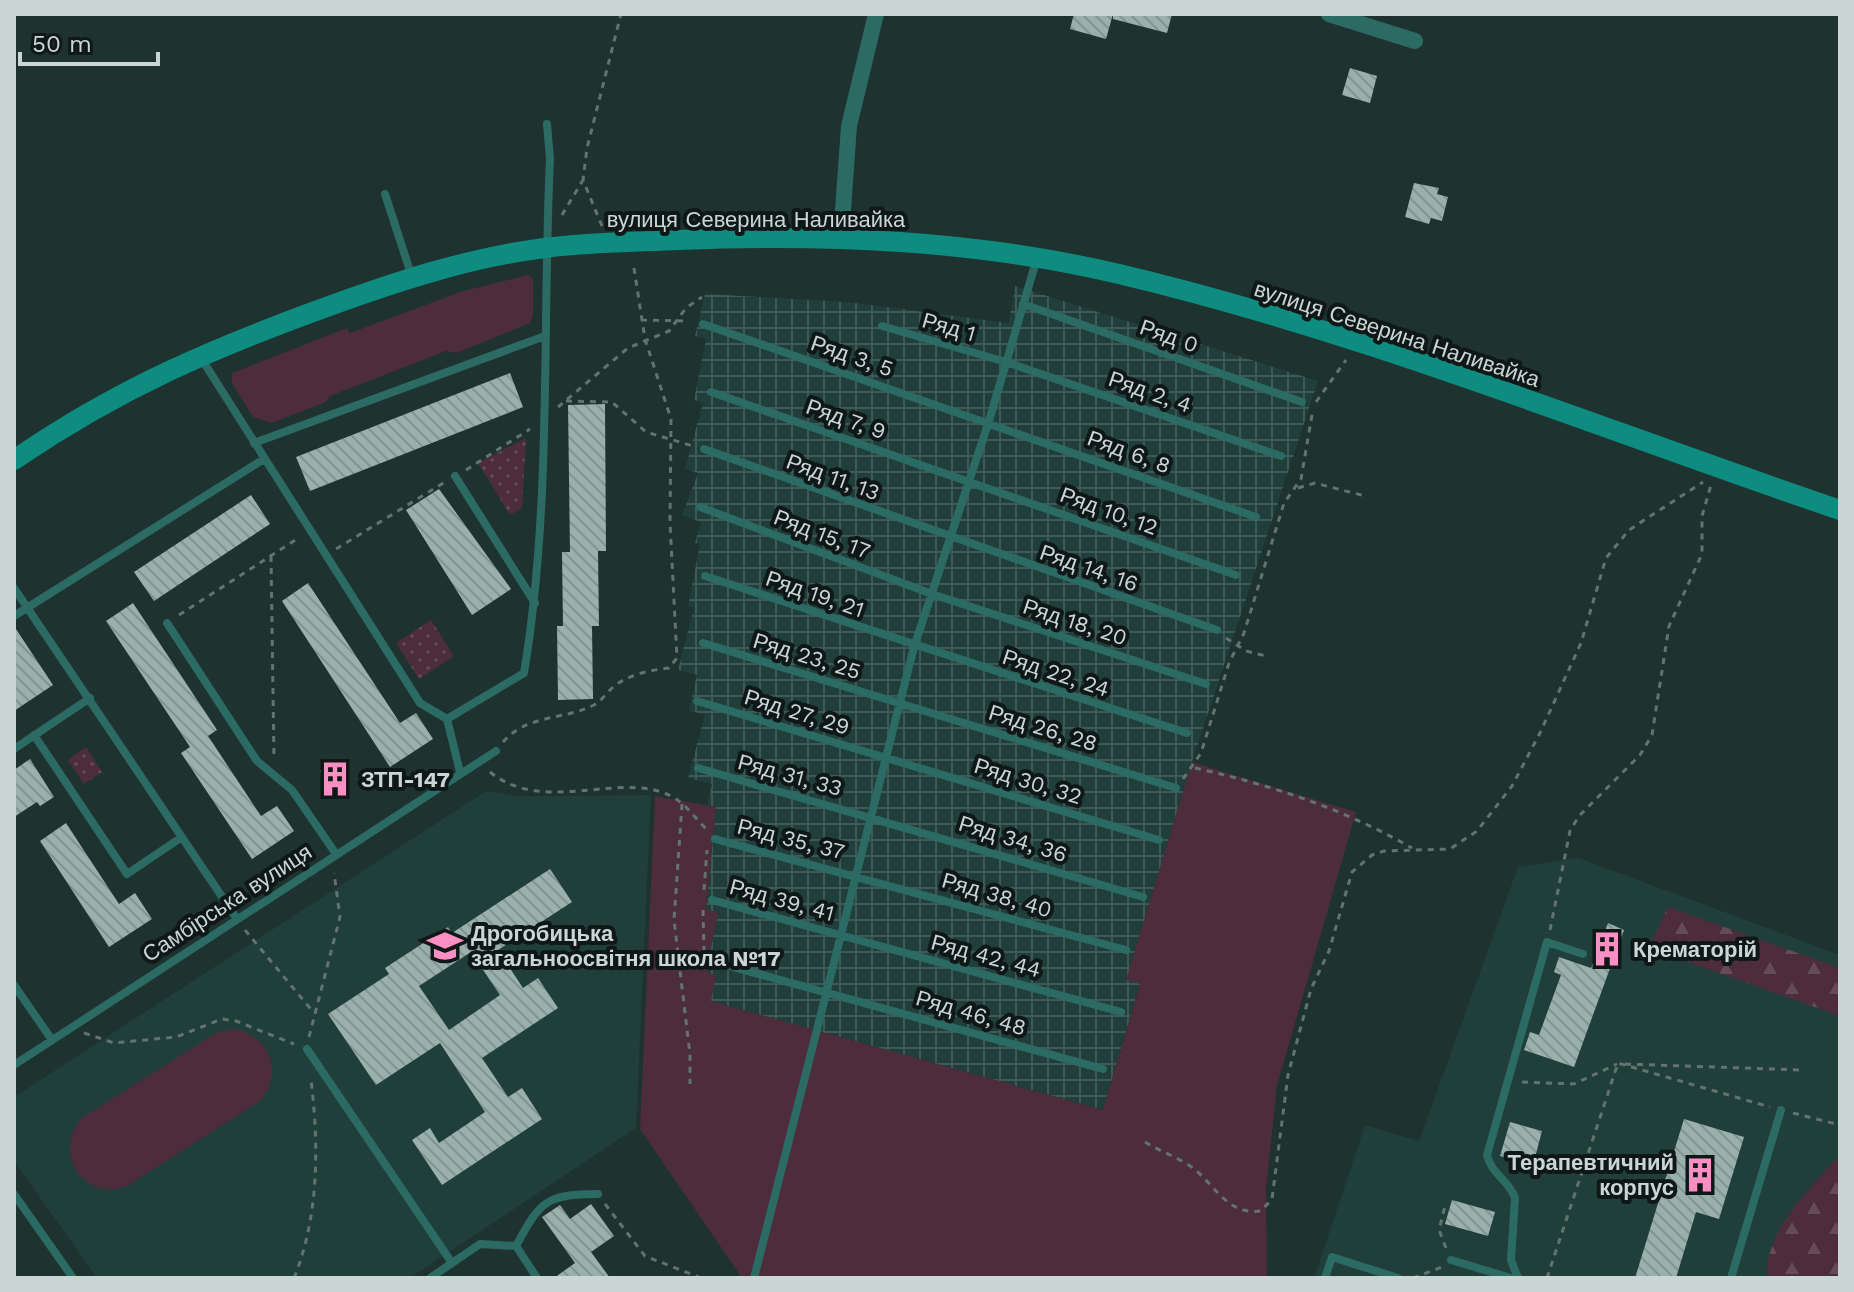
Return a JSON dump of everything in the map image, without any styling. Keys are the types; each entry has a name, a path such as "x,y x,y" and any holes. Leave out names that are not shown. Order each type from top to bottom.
{"street":[{"path":"841,238 849,126 876,14"},
{"path":"1329,14 1415,41"},
{"name":"вулиця Северина Наливайка","path":"14,460 107,400 199,356 412,277 545,248 621,243 841,238 940,244 1037,258 1120,275 1353,342 1840,510"}],"lane":[{"path":"447,719 524,673 536,604 544,421 545,248 550,159 547,124"},
{"path":"385,194 412,277"},
{"path":"754,1278 829,992 914,647 989,421 1037,258"},
{"name":"Ряд 0","path":"1023,304 1302,402"},
{"name":"Ряд 3, 5","path":"703,324 989,421"},
{"name":"Ряд 1","path":"882,326 1006,362"},
{"path":"254,443 545,336"},
{"path":"199,356 420,703 447,719 460,772"},
{"name":"Ряд 2, 4","path":"1006,362 1281,456"},
{"name":"Ряд 7, 9","path":"711,392 969,480"},
{"name":"Ряд 6, 8","path":"989,421 1256,517"},
{"name":"Ряд 11, 13","path":"704,449 950,539"},
{"path":"14,616 264,459"},
{"path":"455,476 536,604"},
{"name":"Ряд 10, 12","path":"969,480 1236,575"},
{"name":"Ряд 15, 17","path":"700,507 932,594"},
{"name":"Ряд 14, 16","path":"950,539 1217,630"},
{"name":"Ряд 19, 21","path":"705,576 914,647"},
{"path":"14,588 237,919"},
{"name":"Ряд 18, 20","path":"932,594 1206,684"},
{"path":"167,623 257,761 292,790 336,854"},
{"name":"Ряд 23, 25","path":"703,643 900,703"},
{"name":"Ряд 22, 24","path":"914,647 1187,733"},
{"path":"14,749 90,698"},
{"name":"Ряд 27, 29","path":"697,701 887,758"},
{"name":"Ряд 26, 28","path":"900,703 1176,788"},
{"path":"34,735 127,874 182,837"},
{"name":"Самбірська вулиця","path":"14,1065 496,751"},
{"name":"Ряд 30, 32","path":"887,758 1159,840"},
{"name":"Ряд 31, 33","path":"698,768 872,816"},
{"name":"Ряд 34, 36","path":"872,816 1143,897"},
{"name":"Ряд 35, 37","path":"715,839 858,875"},
{"name":"Ряд 38, 40","path":"858,875 1126,950"},
{"name":"Ряд 39, 41","path":"712,900 843,935"},
{"name":"Ряд 42, 44","path":"843,935 1121,1012"},
{"path":"1518,1278 1511,1260 1515,1198 1512,1189 1493,1170 1487,1155 1547,942 1583,954"},
{"name":"Ряд 46, 48","path":"715,962 1103,1069"},
{"path":"14,985 52,1040"},
{"path":"307,1049 452,1263"},
{"path":"1731,1278 1781,1110"},
{"path":"14,1194 73,1278"},
{"path":"516,1246 535,1212 561,1194 598,1194"},
{"path":"430,1278 480,1244 516,1246"},
{"path":"516,1246 537,1278"},
{"path":"1325,1278 1332,1257 1398,1278"},
{"path":"1451,1260 1511,1278"}],"path":[{"path":"547,226 569,206 583,180 587,148 621,14"},
{"path":"496,751 511,734 561,713 591,707 614,686 654,670 669,668 677,658 670,523 671,419 645,339 621,243 583,180"},
{"path":"326,555 544,421 564,401 645,339 669,331 686,308 702,297"},
{"path":"641,320 679,320 703,324"},
{"path":"1298,488 1314,406 1321,390 1344,363 1353,342"},
{"path":"564,401 612,402 646,432 704,449"},
{"path":"1145,1142 1187,1164 1232,1205 1252,1212 1261,1211 1267,1205 1277,1186 1281,1109 1288,1075 1311,989 1334,934 1346,884 1352,872 1372,855 1400,848 1450,849 1477,831 1525,761 1581,643 1606,558 1629,530 1697,488 1717,469"},
{"path":"1547,942 1570,831 1579,816 1640,755 1652,735 1669,626 1702,554 1704,508 1717,469"},
{"path":"1176,788 1193,768 1284,503 1298,488 1315,483 1365,496"},
{"path":"167,623 310,531"},
{"path":"271,556 274,775"},
{"path":"1217,630 1237,647 1266,656"},
{"path":"478,761 504,783 523,789 651,791 682,804 715,839"},
{"path":"1193,768 1274,787 1333,809 1416,850"},
{"path":"682,804 674,920 690,1055 690,1084"},
{"path":"237,919 314,1013"},
{"path":"69,1028 114,1043 176,1037 222,1019 236,1021 307,1049"},
{"path":"1506,1079 1534,1084 1574,1084 1618,1063 1802,1070"},
{"path":"1618,1063 1840,1125"},
{"path":"1547,1278 1618,1063"},
{"path":"598,1194 645,1256 701,1278"},
{"path":"1413,1278 1436,1272 1451,1260 1439,1230 1446,1202"}],"shaded area":[{"path":"1015,286 1318,381 1192,762 1127,979 1140,984 1103,1110 710,1001 706,973 718,913 706,909 716,807 707,805 712,784 688,778 705,715 689,710 697,675 678,670 694,608 688,606 700,544 695,543 701,522 682,515 698,473 685,469 703,403 694,400 706,339 695,336 705,294 848,302 1009,323"},
{"name":"Дрогобицька загальноосвітня школа №17","path":"486,791 520,796 651,795 636,1128 410,1278 97,1278 14,1161 14,1097"},
{"path":"1579,858 1840,955 1840,1278 1314,1278 1365,1125 1419,1141 1518,867"}],"green space":[{"path":"529,275 533,279 533,315 530,323 457,353 446,351 330,396 326,402 272,423 253,417 232,383 232,373 347,328 350,333 463,291"},
{"path":"526,438 522,508 510,515 478,463"},
{"path":"431,620 454,656 419,679 396,643"},
{"path":"86,747 102,772 84,784 68,760"},
{"path":"1192,762 1356,812 1277,1086 1266,1190 1267,1278 742,1278 640,1129 655,796 716,807 706,909 718,913 706,972 716,975 711,1001 1103,1110 1140,984 1126,980"},
{"path":"1668,907 1840,968 1840,1016 1649,948"},
{"path":"234,1029 256,1039 270,1057 271,1079 260,1101 127,1186 111,1189 86,1181 71,1158 70,1145 82,1118 216,1033"},
{"path":"1836,1159 1840,1160 1840,1278 1768,1278 1772,1245 1780,1229 1801,1198"}],"building":[{"path":"1074,14 1113,14 1106,39 1070,29"},
{"path":"1113,14 1172,14 1167,33 1113,19"},
{"path":"1350,68 1377,76 1370,103 1342,95"},
{"path":"1414,183 1439,188 1437,194 1448,197 1442,221 1431,218 1429,224 1405,217"},
{"path":"510,373 523,407 310,491 296,457"},
{"path":"605,404 606,551 598,551 599,626 592,626 593,699 558,700 557,626 563,626 562,552 570,552 568,405"},
{"path":"439,489 511,589 472,615 406,510"},
{"path":"251,495 270,524 154,601 134,572"},
{"path":"308,583 400,723 416,713 433,739 390,767 282,601"},
{"path":"133,603 217,730 208,736 261,816 277,806 294,831 252,859 181,753 190,747 106,621"},
{"path":"14,626 53,685 14,711"},
{"path":"30,759 54,797 40,806 37,802 14,817 14,770"},
{"name":"ЗТП-147","path":"334,762 349,788 336,796 320,771"},
{"path":"66,823 119,904 135,893 152,919 109,947 40,841"},
{"path":"550,869 572,902 498,950 523,988 538,978 558,1008 482,1058 508,1097 522,1088 542,1119 442,1185 412,1140 430,1128 439,1143 485,1112 440,1043 376,1085 328,1014 389,974 385,968 448,927 452,933","holes":["471,952 500,995 449,1030 419,986"]},
{"path":"1608,923 1624,930 1574,1067 1524,1050 1530,1032 1539,1035 1561,975 1554,972 1559,957 1591,968"},
{"name":"Терапевтичний корпус","path":"1684,1119 1744,1137 1719,1219 1696,1212 1676,1278 1635,1278"},
{"path":"1510,1122 1542,1131 1533,1165 1500,1156"},
{"path":"1452,1200 1495,1212 1488,1236 1445,1224"},
{"path":"591,1204 614,1236 591,1252 610,1278 554,1278 575,1263 542,1217 560,1205 570,1219"}],"place":[{"name":"ЗТП-147","path":"335,779"},
{"name":"Дрогобицька загальноосвітня школа №17","path":"445,946"},
{"name":"Крематорій","path":"1607,949"},
{"name":"Терапевтичний корпус","path":"1700,1175"}]}
